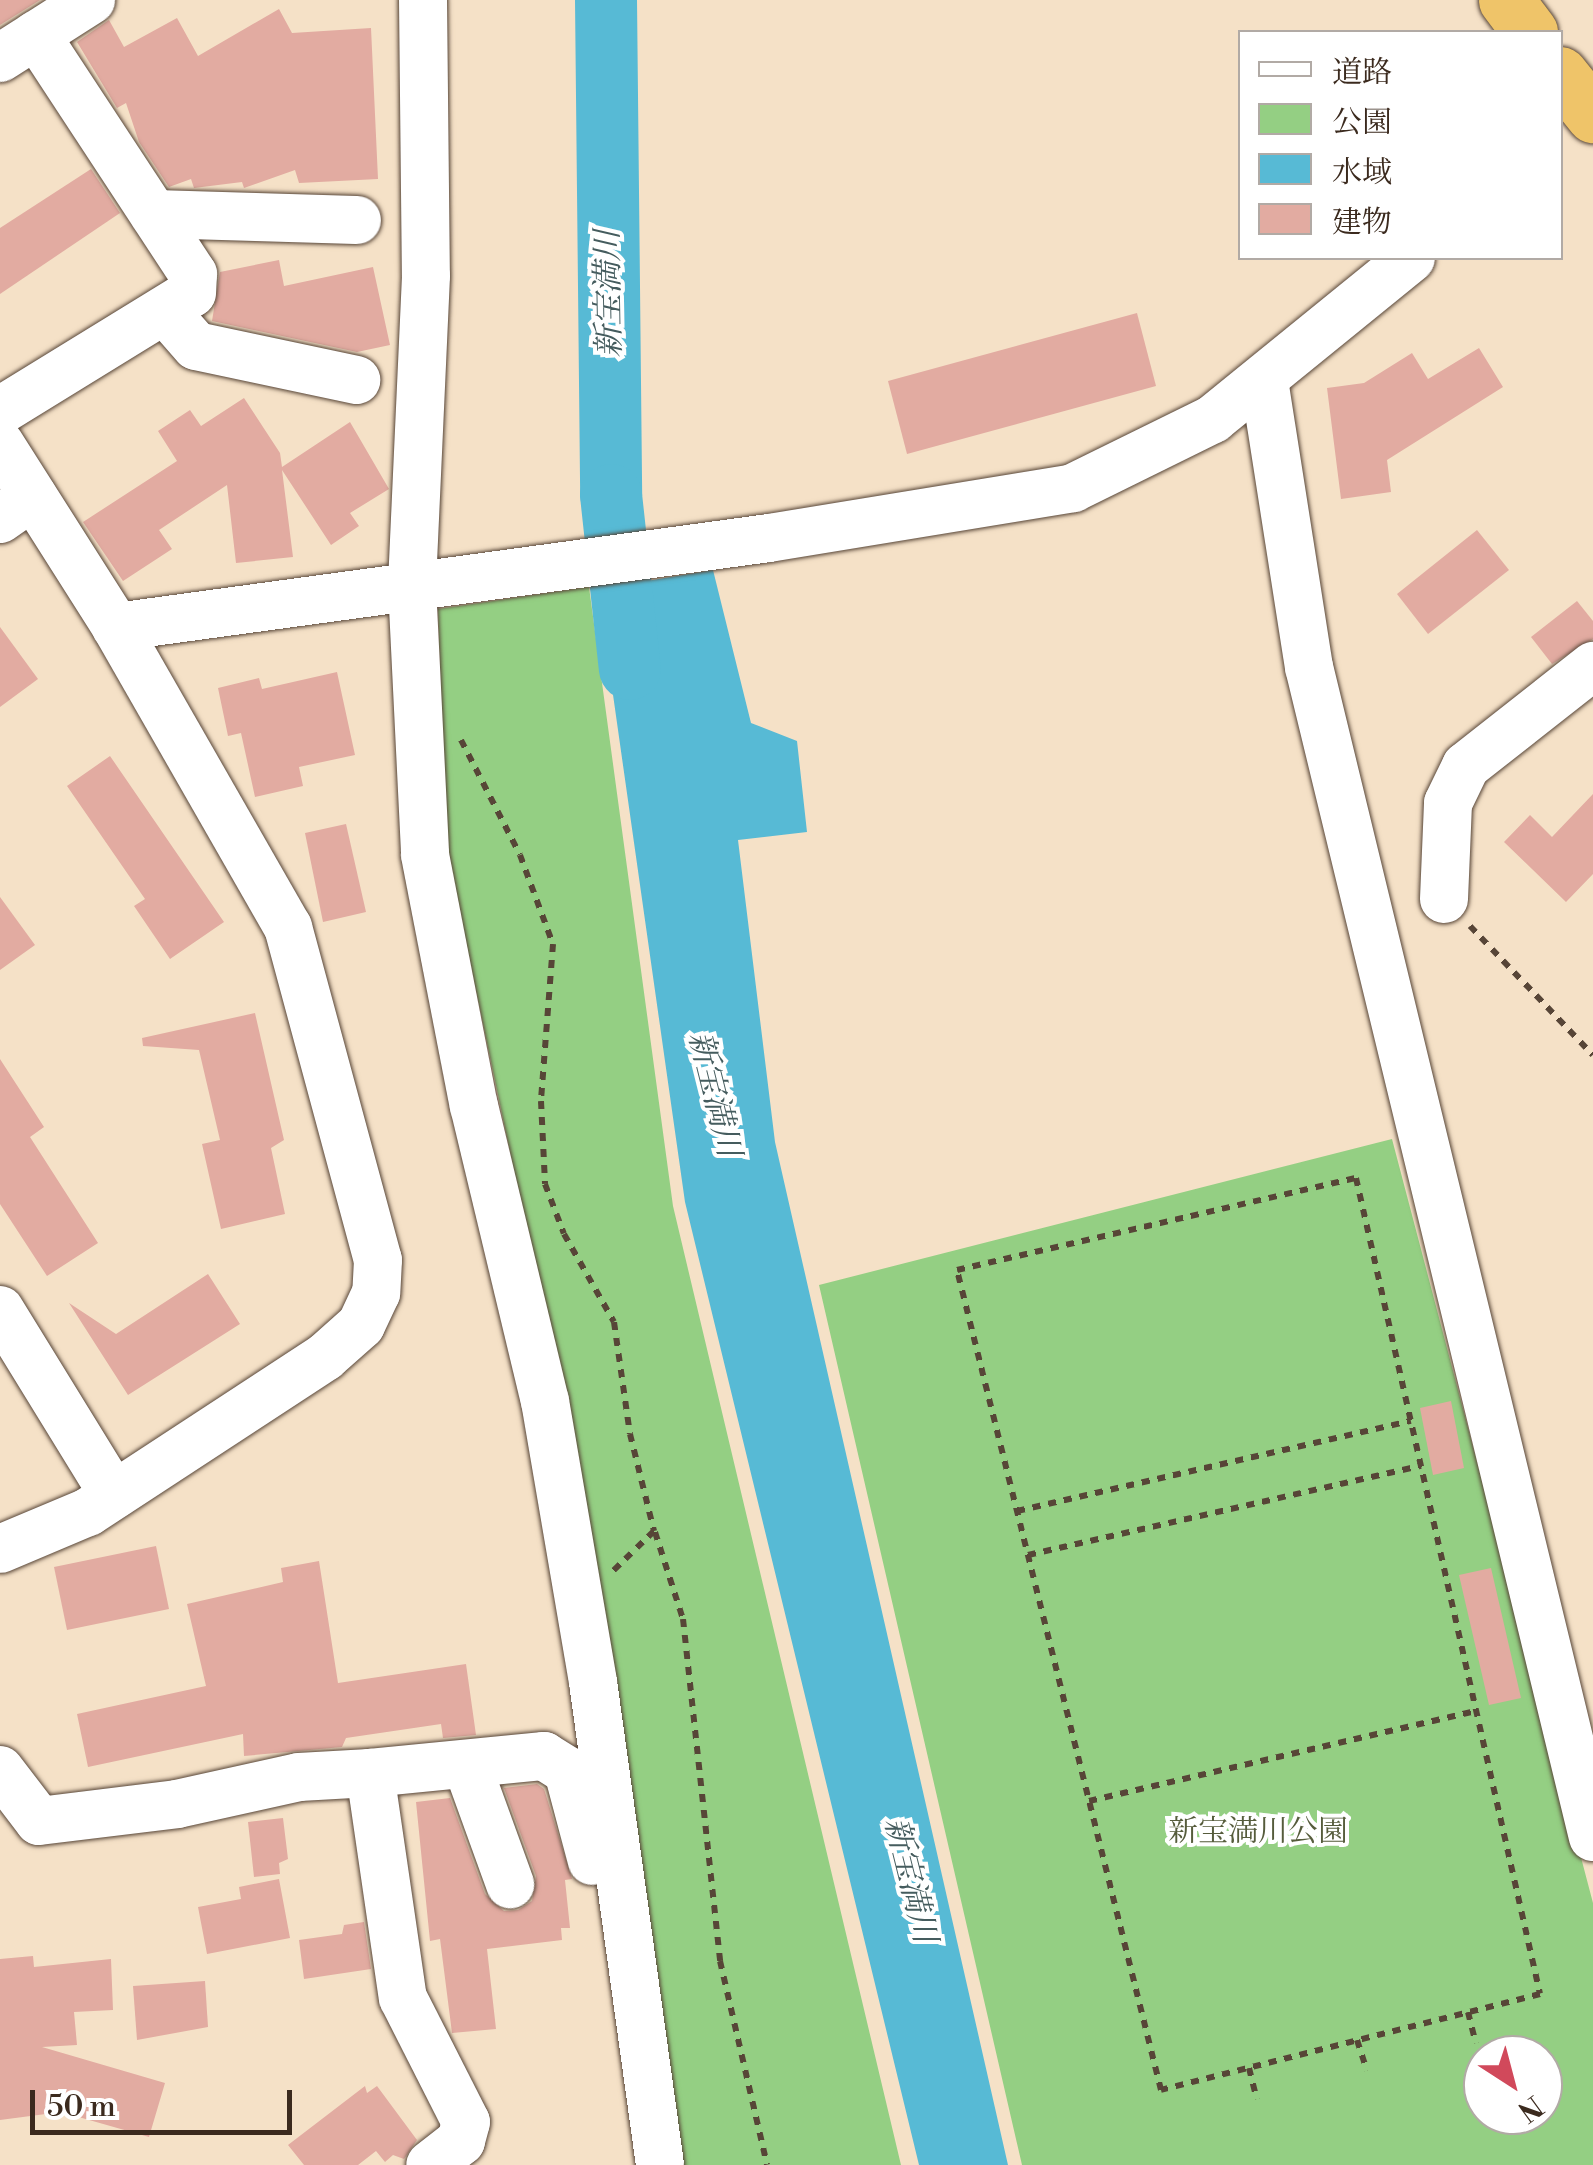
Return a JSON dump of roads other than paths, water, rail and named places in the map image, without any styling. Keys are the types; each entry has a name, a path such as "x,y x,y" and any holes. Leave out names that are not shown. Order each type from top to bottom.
{"highway":[{"path":"1506,0 1528,30"}],"street":[{"path":"0,411 192,293 194,274 154,214 18,46 92,0"},
{"path":"423,0 426,276 412,586 425,855 474,1106 545,1401 577,1588 660,2165"},
{"path":"154,214 356,220"},
{"path":"116,627 560,563 769,538 1074,488 1184,435 1264,380 1408,260"},
{"path":"166,312 196,346 356,380"},
{"path":"1264,380 1309,666 1593,1837"},
{"path":"0,444 17,508 116,627 288,926 378,1260 376,1293 350,1336 114,1495 0,1549"},
{"path":"1444,898 1448,802 1466,766 1593,666"},
{"path":"0,1310 114,1495"},
{"path":"0,1770 39,1821 178,1804 300,1777 544,1756 568,1771 594,1869 625,1909"},
{"path":"467,1765 510,1884"},
{"path":"370,1773 403,1998 466,2122 461,2141 430,2165"}],"water":[{"path":"713,570 751,723 797,741 807,832 738,840 775,1142 1008,2165 919,2165 685,1202 598,589"}],"waterway":[{"name":"新宝満川","path":"606,0 611,495 630,669"}],"park label":[{"name":"新宝満川公園","path":"1258,1832"}]}
